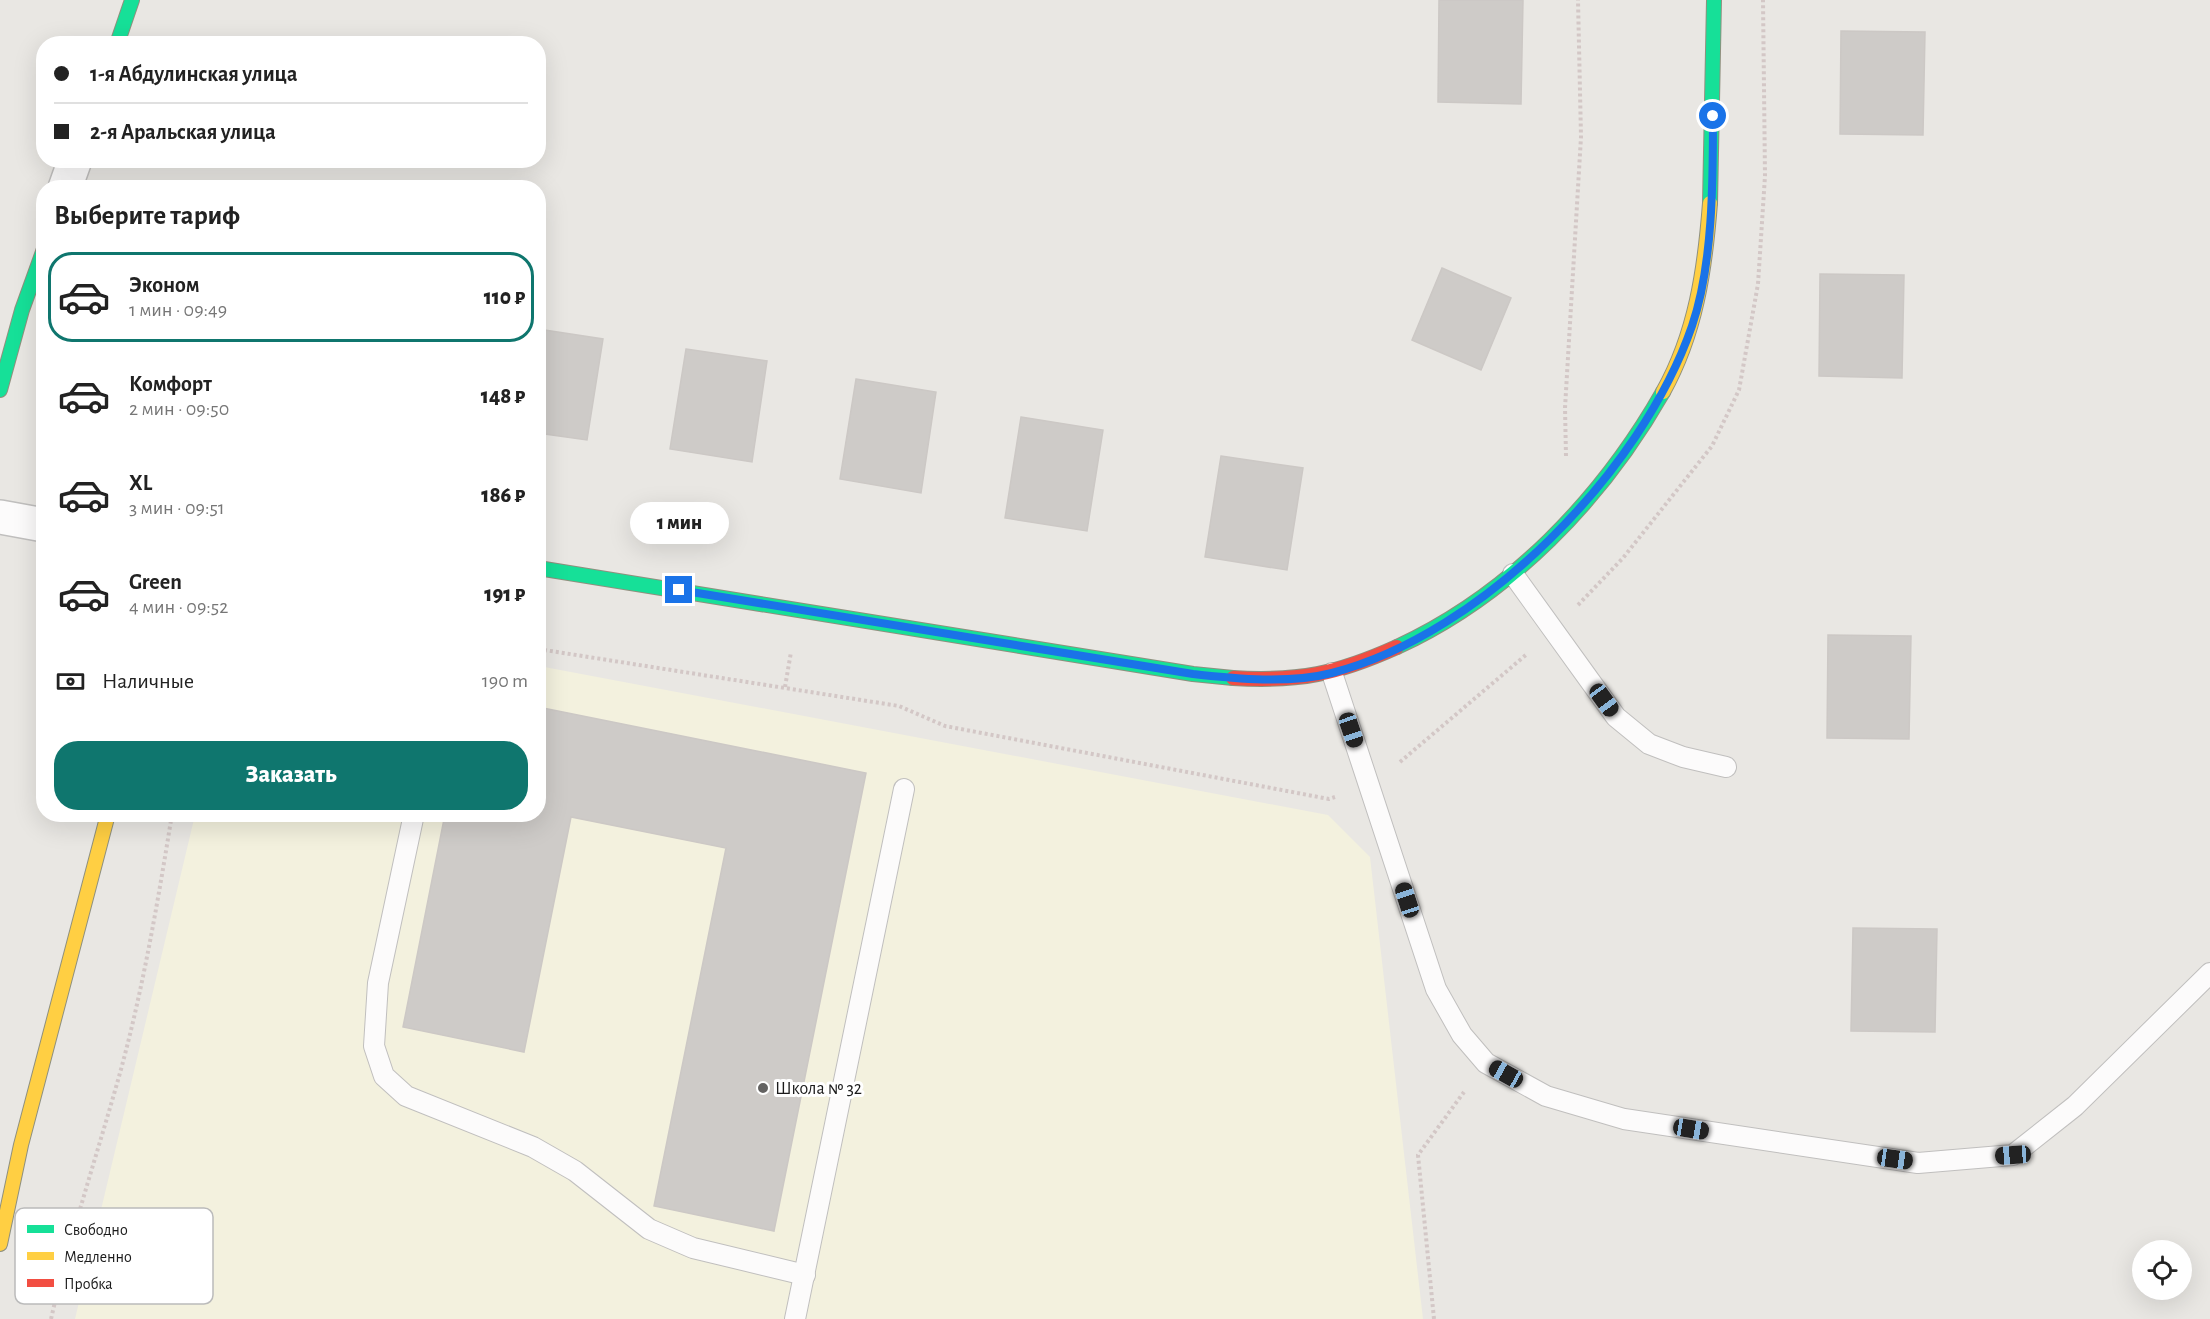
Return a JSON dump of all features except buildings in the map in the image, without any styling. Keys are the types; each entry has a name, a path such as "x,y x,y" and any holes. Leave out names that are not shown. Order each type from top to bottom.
{"street":[{"path":"120,36 132,0"},
{"path":"546,569 1193,674 1255,680 1332,673 1396,649 1462,612 1513,574 1567,520 1617,464 1647,421 1675,370 1693,324 1703,276 1713,181 1714,0"},
{"path":"0,390 22,310 36,271"},
{"path":"0,517 36,524"},
{"path":"0,1244 21,1145 106,822"}],"lane":[{"path":"1513,574 1616,717 1649,744 1683,758 1726,767"},
{"path":"1332,673 1436,989 1462,1035 1486,1063 1546,1096 1624,1119 1918,1162 2013,1155 2075,1106 2210,973"},
{"path":"795,1319 904,789"},
{"path":"412,822 378,983 374,1046 384,1076 406,1096 533,1147 559,1162 576,1172 649,1229 693,1248 805,1275"}],"path":[{"path":"1567,520 1565,408 1581,137 1578,0"},
{"path":"546,650 899,706 945,726 1329,799 1370,788"},
{"path":"81,1208 120,1071 160,888 171,822"},
{"path":"1434,1319 1418,1155 1486,1063"},
{"path":"51,1319 54,1304"}],"shaded area":[{"name":"Школа № 32","path":"546,667 1328,815 1370,857 1423,1319 75,1319 79,1304 213,1304 213,1208 101,1208 193,822 546,822"}],"traffic: fast":[{"path":"120,36 132,0"},
{"path":"1710,203 1714,0"},
{"path":"0,390 22,310 36,271"},
{"path":"1397,647 1438,626 1478,600 1515,572 1550,540 1612,470 1639,432 1663,392"},
{"path":"546,569 1193,674 1233,678"}],"traffic: slow":[{"path":"1663,392 1684,347 1697,300 1710,203"},
{"path":"0,1244 21,1145 106,822"}],"traffic: jam":[{"path":"1233,678 1278,679 1317,674 1355,664 1397,647"}],"place":[{"name":"Школа № 32","path":"763,1088"}],"route":[{"path":"679,590 1193,674 1255,680 1332,673 1396,649 1462,612 1513,574 1567,520 1617,464 1647,421 1675,370 1693,324 1703,276 1713,181 1713,116"}]}
